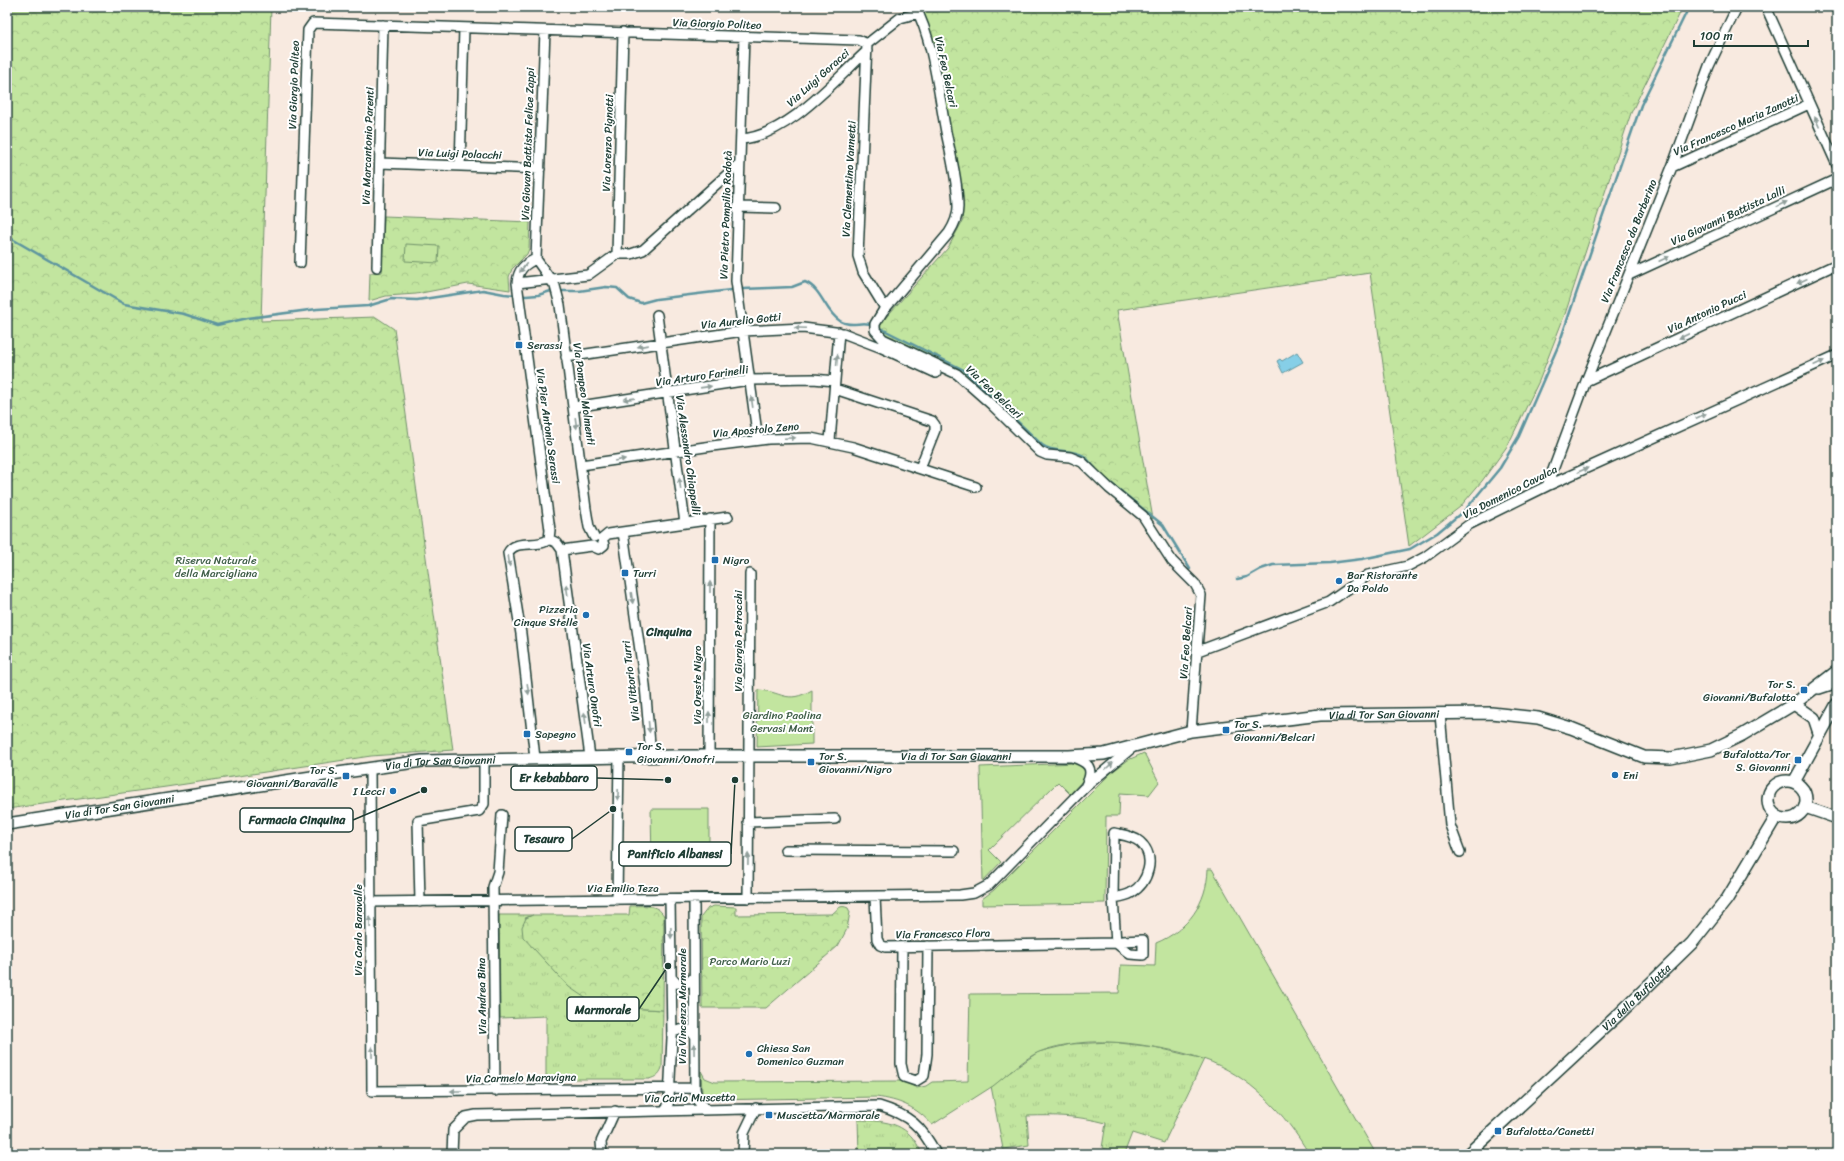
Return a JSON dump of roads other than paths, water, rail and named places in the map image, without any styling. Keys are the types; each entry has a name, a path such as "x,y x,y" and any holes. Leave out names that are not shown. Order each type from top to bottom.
{"street":[{"name":"Via Francesco da Barberino","path":"1547,486 1586,381 1672,167 1709,66 1737,7"},
{"path":"1766,7 1809,104 1834,149 1837,165"},
{"path":"867,48 900,18 917,10"},
{"name":"Via Feo Belcari","path":"917,10 933,65 952,161 958,209 953,227 945,239 885,308 874,328 884,344 957,374 992,405 1036,449 1047,455 1078,459 1108,488 1138,511 1147,521 1172,561 1199,592 1201,599 1191,731"},
{"name":"Via Giorgio Politeo","path":"300,263 309,27 316,23 859,40 867,48"},
{"name":"Via Marcantonio Parenti","path":"377,267 383,25"},
{"path":"460,166 464,28"},
{"name":"Via Giovan Battista Felice Zappi","path":"536,259 545,30"},
{"name":"Via Lorenzo Pignotti","path":"617,254 623,32"},
{"name":"Via Pietro Pompilio Rodotà","path":"744,37 736,281 758,440"},
{"name":"Via Luigi Goracci","path":"741,139 766,134 802,111 867,48"},
{"name":"Via Clementino Vannetti","path":"867,48 858,256 860,267 885,308"},
{"name":"Via Francesco Maria Zanotti","path":"1672,167 1809,104"},
{"name":"Via Luigi Polacchi","path":"380,163 540,169"},
{"path":"518,287 550,280 588,275 617,254 630,254 643,250 740,163"},
{"name":"Via Giovanni Battista Lalli","path":"1629,275 1837,179"},
{"path":"738,207 776,208"},
{"name":"Via Pompeo Molmenti","path":"536,259 558,293 590,527 596,541"},
{"name":"Via Pier Antonio Serassi","path":"536,259 523,266 518,274 518,287 519,304 549,524 549,539"},
{"name":"Via Antonio Pucci","path":"1586,381 1837,264"},
{"name":"Via Alessandro Chiappelli","path":"657,314 685,523"},
{"name":"Via Aurelio Gotti","path":"566,357 743,331 791,328 839,332 884,344 936,373"},
{"path":"830,441 839,332"},
{"name":"Via Domenico Cavalca","path":"1198,651 1329,602 1368,575 1408,566 1425,557 1470,524 1547,486 1837,355"},
{"name":"Via Arturo Farinelli","path":"574,407 749,380 813,379 835,385 932,421 935,428 920,468"},
{"name":"Via Apostolo Zeno","path":"581,465 758,440 805,438 830,441 920,468 976,487"},
{"path":"535,758 523,655 508,553 514,547 544,543 549,539 557,543 562,550 596,541 608,534 728,517"},
{"name":"Via Oreste Nigro","path":"709,756 710,519"},
{"name":"Via Vittorio Turri","path":"623,532 645,685 651,756"},
{"name":"Via Arturo Onofri","path":"562,550 590,757"},
{"name":"Via Giorgio Petrocchi","path":"748,898 750,574"},
{"name":"Via di Tor San Giovanni","path":"7,824 422,761 619,756 1069,756 1104,754 1191,731 1320,715 1369,713 1491,713 1538,718 1571,728 1644,757 1658,758 1710,750 1742,734 1794,704 1837,671"},
{"path":"1810,692 1837,682"},
{"path":"1794,704 1814,718 1819,733"},
{"path":"1794,782 1819,733 1837,704"},
{"path":"1440,714 1450,825 1460,852"},
{"path":"875,896 960,895 974,893 989,885 1084,788 1135,745"},
{"path":"617,900 619,756"},
{"path":"1069,756 1084,761 1089,767 1091,776 1084,788"},
{"path":"420,902 418,821 479,811 484,804 484,760"},
{"name":"Via Carlo Baravalle","path":"370,768 372,1091"},
{"path":"1782,781 1794,782 1803,790 1806,797 1805,807 1800,815 1788,820 1776,817 1768,808 1767,798 1769,792 1776,783 1782,781"},
{"path":"1805,807 1837,818"},
{"name":"Via Andrea Bina","path":"495,1091 493,887 498,872 502,815"},
{"name":"Via della Bufalotta","path":"1468,1154 1618,1015 1708,926 1731,893 1776,817"},
{"path":"748,822 835,819"},
{"path":"1114,833 1132,837 1141,843 1148,854 1150,864 1148,876 1131,893 1113,898 1114,833"},
{"path":"785,850 954,850"},
{"name":"Via Emilio Teza","path":"370,902 670,900 875,896"},
{"name":"Via Francesco Flora","path":"875,896 877,939 880,945 885,947 1116,943 1113,898"},
{"name":"Via Vincenzo Marmorale","path":"694,899 693,1034 695,1088 697,1100 706,1109"},
{"name":"Via Vincenzo Marmorale","path":"667,1110 670,1098 669,1088 672,1033 670,900"},
{"path":"902,947 901,1064 904,1077 916,1081 924,1076 927,1054 928,946"},
{"path":"671,976 676,983 684,984 689,983 694,977"},
{"path":"672,1033 684,1029 690,1030 693,1034"},
{"path":"669,1088 682,1109 692,1099 695,1088"},
{"name":"Via Carmelo Maravigna","path":"372,1091 695,1088"},
{"name":"Via Carlo Muscetta","path":"452,1154 453,1130 466,1117 476,1115 682,1109 879,1106 905,1115 916,1123 929,1140 936,1154"},
{"path":"743,1154 744,1133 756,1108"},
{"path":"602,1154 601,1142 615,1111"}],"water":[{"path":"1297,352 1303,362 1283,373 1277,361 1280,359 1282,361"}],"waterway":[{"path":"1237,579 1247,577 1261,569 1273,565 1330,563 1362,559 1410,549 1437,533 1466,509 1500,468 1519,436 1559,344 1641,105 1689,7"},
{"path":"7,236 124,304 184,314 217,325 248,318 317,309 368,306 391,299 417,300 483,290 526,296 538,295 554,290"},
{"path":"743,289 792,287 805,282 816,290 831,312 840,321 848,324 865,323 873,325"},
{"path":"559,291 579,291 606,287 617,288 629,299 641,303 656,299 731,290"},
{"path":"878,327 964,370 1042,445 1047,448 1074,452 1084,456 1095,468"},
{"path":"1107,480 1163,525 1190,569"}],"place":[{"name":"Serassi","path":"519,345"},
{"name":"Nigro","path":"715,560"},
{"name":"Turri","path":"625,573"},
{"name":"Bar Ristorante Da Poldo","path":"1339,581"},
{"name":"Pizzeria Cinque Stelle","path":"586,615"},
{"name":"Tor S. Giovanni/Bufalotta","path":"1804,690"},
{"name":"Tor S. Giovanni/Belcari","path":"1226,730"},
{"name":"Sapegno","path":"527,734"},
{"name":"Tor S. Giovanni/Onofri","path":"629,752"},
{"name":"Bufalotta/Tor S. Giovanni","path":"1798,760"},
{"name":"Tor S. Giovanni/Nigro","path":"811,762"},
{"name":"Eni","path":"1615,775"},
{"name":"Tor S. Giovanni/Baravalle","path":"346,776"},
{"name":"Er kebabbaro","path":"668,780"},
{"name":"Panificio Albanesi","path":"735,780"},
{"name":"Farmacia Cinquina","path":"424,790"},
{"name":"I Lecci","path":"393,791"},
{"name":"Tesauro","path":"613,809"},
{"name":"Marmorale","path":"668,966"},
{"name":"Chiesa San Domenico Guzman","path":"749,1054"},
{"name":"Muscetta/Marmorale","path":"769,1115"},
{"name":"Bufalotta/Canetti","path":"1498,1131"}],"district":[{"name":"Cinquina","path":"669,632"}],"park label":[{"name":"Riserva Naturale della Marcigliana","path":"216,566"},
{"name":"Giardino Paolina Gervasi Mant","path":"782,721"},
{"name":"Parco Mario Luzi","path":"750,961"}]}
